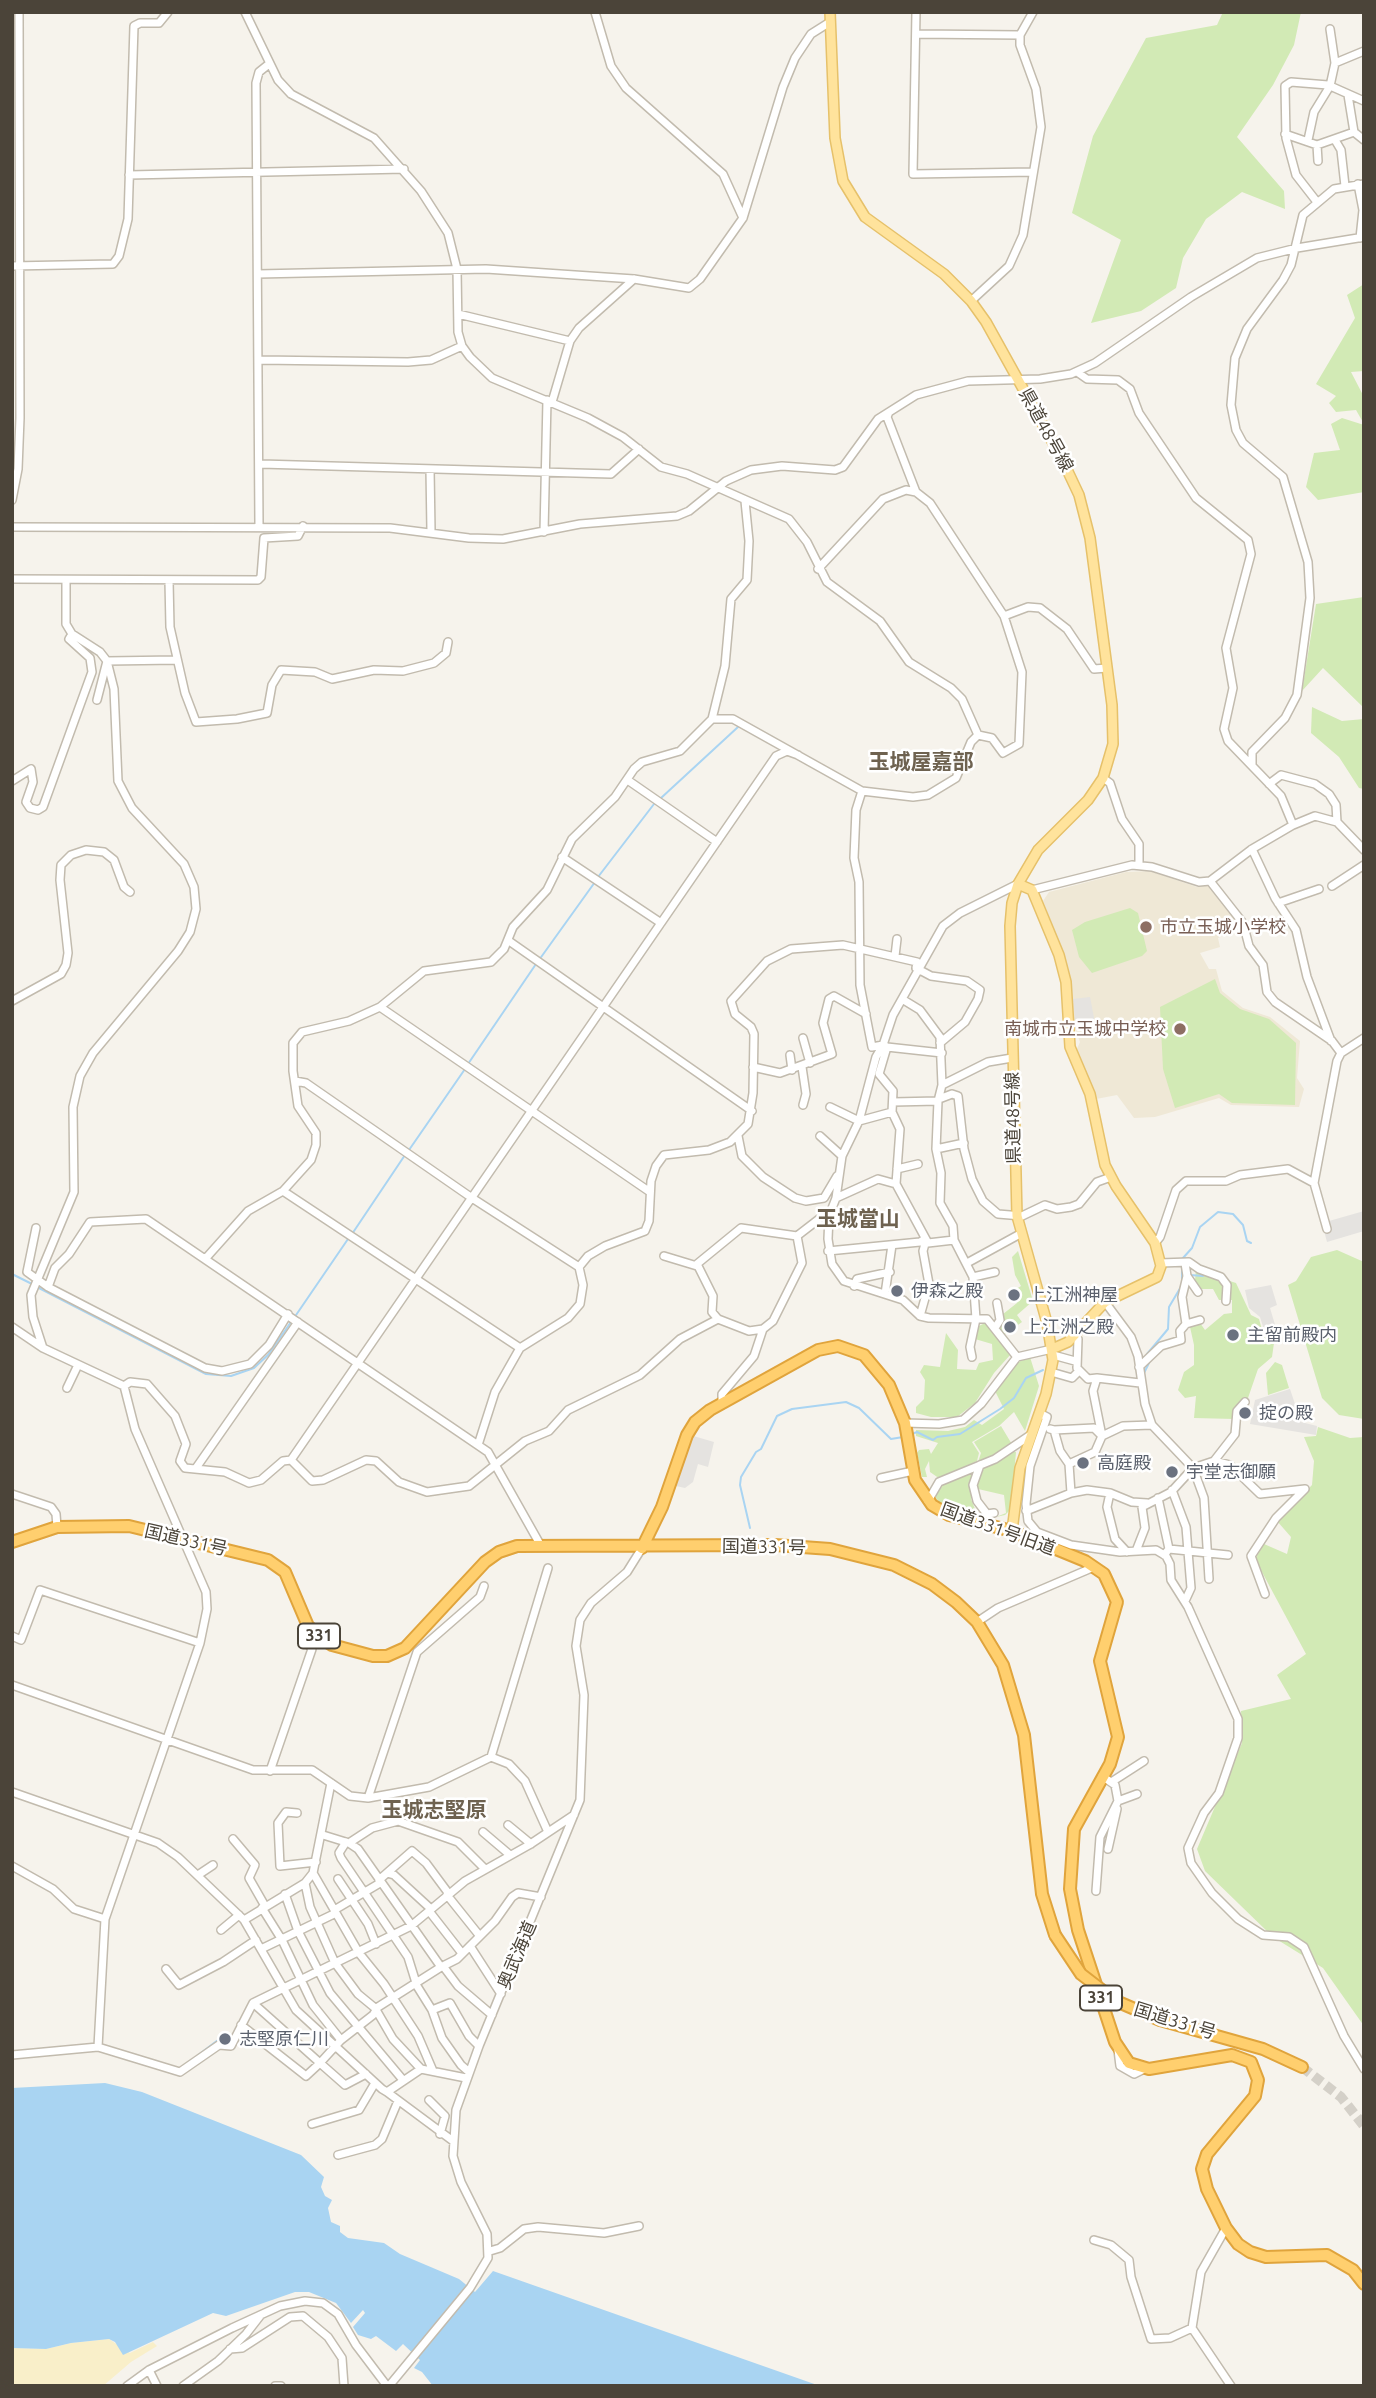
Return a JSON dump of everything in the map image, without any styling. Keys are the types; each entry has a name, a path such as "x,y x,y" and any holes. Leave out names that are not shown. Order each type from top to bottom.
{"highway":[{"name":"国道331号旧道","path":"642,1548 665,1499 687,1435 702,1415 818,1350 838,1346 856,1350 874,1365 899,1404 913,1471 919,1490 928,1501 949,1515 1035,1536 1094,1567 1111,1583 1116,1602 1100,1661 1118,1737 1107,1779 1074,1829 1070,1902 1118,2049 1129,2063 1144,2069 1157,2070 1236,2055 1248,2060 1256,2070 1258,2087 1255,2096 1203,2162 1203,2178 1226,2228 1238,2245 1250,2252 1266,2257 1327,2255 1346,2265 1364,2284"},
{"name":"国道331号","path":"12,1542 57,1527 129,1527 248,1554 276,1565 291,1581 308,1626 321,1638 332,1645 373,1656 397,1652 411,1643 491,1557 517,1546 642,1548 775,1545 850,1553 913,1573 948,1595 977,1622 1009,1680 1024,1735 1043,1901 1055,1936 1081,1974 1116,2001 1160,2020 1263,2049 1302,2067"}],"main road":[{"name":"県道48号線","path":"830,17 836,151 850,196 875,226 944,274 971,301 1072,477 1084,509 1093,552 1107,668 1114,738 1103,778 1088,800 1038,850 1018,884 1010,926 1017,1216 1047,1323 1052,1352 1051,1372 1020,1468 1012,1531"},
{"path":"1018,884 1032,890 1063,968 1070,1047 1090,1094 1102,1155 1111,1177 1155,1243 1160,1263 1160,1272 1148,1283 1105,1302 1063,1345 1052,1352"}],"street":[{"path":"12,500 15,469 16,67 19,12"},
{"path":"16,266 113,264 119,256 128,219 134,26 140,23 159,23 168,12"},
{"path":"246,12 269,64 291,94 374,138 405,169 448,233 457,269 462,346 492,378 588,418 639,449 661,467 687,474 789,519 807,542 818,569 827,582 880,621 909,662 951,688 962,699 978,735"},
{"path":"595,12 611,66 625,88 723,174 743,218"},
{"path":"916,12 913,174 1033,172"},
{"path":"971,301 1009,266 1019,249 1041,112 1036,89 1023,57 1020,35 1033,12"},
{"path":"258,274 457,269 634,279 689,288 700,279 743,218 783,87 795,58 811,34 830,17"},
{"path":"1308,140 1314,113 1330,86 1335,63 1329,29"},
{"path":"916,34 1020,35"},
{"path":"1335,63 1364,51"},
{"path":"260,525 256,83 259,72 269,64"},
{"path":"1317,202 1296,175 1285,134 1285,86 1290,82 1310,82 1330,86 1363,99"},
{"path":"1348,95 1354,131 1364,140"},
{"path":"1285,134 1317,145 1354,131"},
{"path":"1335,140 1341,150 1345,186"},
{"path":"1317,145 1318,161"},
{"path":"129,175 405,169"},
{"path":"12,527 303,526 431,531 469,538 503,539 580,524 677,516 689,511 715,487 737,474 769,468 835,470 848,463 870,428 904,400 950,383 1052,377 1077,372 1095,363 1236,269 1268,254 1297,248 1362,238 1361,184 1334,189 1300,220 1297,248 1283,281 1247,329 1232,371 1231,405 1236,430 1243,443 1283,477 1308,562 1310,598 1297,695 1285,718 1252,752 1252,765"},
{"path":"544,532 544,472 550,401 570,341 579,328 634,279"},
{"path":"458,314 570,341"},
{"path":"260,360 408,362 431,360 462,346"},
{"path":"1077,372 1087,379 1118,380 1130,389 1139,413 1196,498 1248,540 1251,554 1226,648 1233,688 1224,723 1228,741 1281,796 1293,825"},
{"path":"889,411 887,417 916,492"},
{"path":"261,464 611,474 639,449"},
{"path":"430,469 431,531"},
{"path":"818,569 883,499 906,490 916,492 930,503 1003,616 1022,672 1019,687 1020,740 1015,748 1003,753 992,738 978,735"},
{"path":"206,1258 248,1211 283,1191 311,1160 316,1145 316,1133 298,1106 295,1081 293,1042 302,1032 349,1021 380,1007 424,971 491,962 509,941 513,927 547,890 562,857 584,824 629,781 642,762 680,751 712,719 725,666 731,598 747,580 749,541 745,500"},
{"path":"12,579 257,580 261,577 264,538 298,536 303,526"},
{"path":"43,1348 33,1317 31,1294 35,1279 74,1192 73,1107 85,1065 178,951 190,932 196,909 194,887 184,864 132,808 118,781 114,689 107,661 100,652 72,634 66,624 66,580"},
{"path":"169,581 170,626 177,660 196,722 237,719 267,713 272,685 281,670 306,671 332,679 374,670 403,671 434,663 446,653 448,642"},
{"path":"1003,616 1028,607 1040,608 1067,629 1080,644 1094,669 1107,668"},
{"path":"12,781 31,769 33,782 26,803 30,808 38,810 43,807 92,672 90,658 69,639 72,634"},
{"path":"107,661 177,660"},
{"path":"97,700 107,661"},
{"path":"712,719 733,719 862,790 886,795 928,796 956,778 971,742 978,735"},
{"path":"124,1385 130,1382 147,1384 175,1416 186,1444 180,1461 185,1468 225,1472 249,1483 261,1480 283,1461 291,1460 776,756 787,751 798,755"},
{"path":"1269,784 1281,775 1315,784 1329,794 1336,805 1337,822"},
{"path":"1103,778 1110,783 1122,819 1139,844 1139,865"},
{"path":"629,781 717,842"},
{"path":"862,790 856,810 854,858 859,882 860,985 872,1047 885,1046 942,1054"},
{"path":"1032,890 1110,869 1139,865 1199,882 1210,881 1252,849 1293,825 1315,816 1337,822 1364,850"},
{"path":"1252,849 1278,903 1296,930 1307,977 1332,1041 1341,1053"},
{"path":"12,1001 61,974 66,965 68,953 60,880 61,865 66,860 86,850 104,852 114,860 124,887 130,892"},
{"path":"562,857 661,923"},
{"path":"1332,886 1364,865"},
{"path":"1210,881 1242,923 1249,946 1262,965 1268,992 1275,1002 1332,1041"},
{"path":"954,1240 928,1243 896,1184 900,1129 892,1112 892,1091 879,1074 888,1026 943,926 961,913 1018,884"},
{"path":"1278,903 1319,889"},
{"path":"895,956 897,939"},
{"path":"509,941 752,1111"},
{"path":"579,1267 588,1255 645,1231 649,1221 650,1192 656,1166 664,1155 709,1150 738,1136 748,1124 752,1111 754,1034 730,1007 734,996 767,961 791,949 843,945 917,962 919,969 931,976 967,981 980,990 965,1022 940,1043"},
{"path":"753,1068 771,1073 792,1070 832,1054 823,1023 829,999 834,996 866,1014"},
{"path":"902,999 931,1021 940,1043 942,1085 938,1100 936,1149 941,1173 940,1203 953,1226 954,1240 973,1277 976,1319 970,1347 972,1357"},
{"path":"380,1007 650,1192"},
{"path":"803,1038 806,1065 806,1094 803,1105"},
{"path":"1327,1229 1314,1182 1341,1053 1364,1038"},
{"path":"885,1046 876,1057 859,1121 842,1156 836,1198 829,1216 828,1251 837,1272 854,1286 903,1300 920,1316 987,1319 1017,1357"},
{"path":"790,1055 792,1070"},
{"path":"942,1085 981,1065 1012,1058"},
{"path":"295,1081 306,1083 472,1198 579,1267 583,1285 580,1304 568,1318 520,1348 495,1392 478,1444"},
{"path":"892,1102 938,1100 952,1094 958,1096 972,1180 983,1201 998,1214 1017,1216 1045,1205 1057,1209 1079,1204 1091,1186 1111,1177"},
{"path":"830,1107 859,1121 892,1112"},
{"path":"738,1136 742,1156 763,1177 795,1198 806,1201 824,1198 839,1172"},
{"path":"820,1136 842,1156"},
{"path":"936,1149 964,1143"},
{"path":"897,1169 918,1164"},
{"path":"1155,1243 1160,1237 1176,1190 1186,1181 1226,1181 1240,1175 1289,1169 1314,1182"},
{"path":"836,1198 878,1178 896,1184"},
{"path":"283,1191 414,1281 520,1348"},
{"path":"697,1266 741,1228 797,1236 819,1219 829,1216"},
{"path":"48,1287 55,1268 69,1254 90,1222 146,1219 488,1452 541,1546"},
{"path":"36,1227 27,1272 35,1279 205,1368 235,1370 259,1357 293,1318"},
{"path":"967,1264 1020,1234"},
{"path":"722,1403 722,1394 754,1356 763,1329 778,1316 802,1263 797,1236"},
{"path":"828,1251 920,1242 925,1239"},
{"path":"920,1316 929,1284 923,1251 925,1239"},
{"path":"885,1294 892,1245"},
{"path":"664,1256 697,1266 713,1296 712,1312 718,1319 740,1329 763,1329"},
{"path":"1182,1262 1187,1276 1198,1292"},
{"path":"1160,1263 1189,1262 1226,1281 1226,1301"},
{"path":"854,1286 857,1279 890,1272"},
{"path":"973,1277 995,1272"},
{"path":"1186,1324 1182,1297 1187,1276"},
{"path":"1105,1302 1131,1337 1141,1367 1140,1382 1152,1425 1193,1468 1204,1498 1209,1579"},
{"path":"995,1328 1000,1320 997,1303"},
{"path":"196,1468 293,1318"},
{"path":"291,1460 312,1481 323,1480 366,1460 376,1461 399,1482 428,1492 469,1486 526,1441 549,1431 568,1410 640,1375 680,1339 718,1319"},
{"path":"1141,1367 1161,1346 1179,1343 1181,1331 1186,1324 1200,1320"},
{"path":"12,1327 43,1348 124,1385"},
{"path":"1051,1372 1072,1378 1077,1365 1078,1339 1074,1334"},
{"path":"906,1431 949,1424 968,1417 1017,1357 1052,1352 1077,1365 1088,1379 1140,1382"},
{"path":"67,1388 78,1365"},
{"path":"1069,1464 1095,1452 1102,1436 1093,1391 1097,1378"},
{"path":"98,2047 105,1919 200,1643 207,1609 206,1592 135,1429 124,1385"},
{"path":"1214,1461 1235,1434 1237,1411 1245,1402"},
{"path":"1039,1413 1047,1417 1030,1466 1026,1511 1035,1536 1071,1545 1127,1552 1156,1550 1228,1555"},
{"path":"1102,1436 1123,1426 1152,1425"},
{"path":"1043,1427 1054,1430 1094,1428 1102,1436"},
{"path":"1054,1430 1060,1451 1069,1464 1071,1493"},
{"path":"928,1501 939,1482 1013,1449 1032,1434"},
{"path":"1136,1551 1144,1528 1142,1507 1172,1490 1193,1468 1214,1461 1230,1465 1260,1494 1305,1489 1276,1518 1251,1556 1265,1594"},
{"path":"980,1465 974,1485 977,1502 987,1514 994,1513"},
{"path":"881,1478 913,1471"},
{"path":"1026,1511 1071,1493 1087,1490 1110,1493 1132,1502 1149,1503"},
{"path":"1172,1490 1182,1509 1189,1551 1191,1588 1185,1601"},
{"path":"1110,1493 1107,1507 1115,1539 1127,1552"},
{"path":"12,1494 51,1507 56,1514 57,1527"},
{"path":"1158,1498 1171,1580 1185,1601 1238,1719 1238,1738 1219,1793 1204,1813 1188,1848 1191,1864 1212,1893 1238,1919 1262,1935 1289,1937 1304,1947 1345,2036 1364,2069"},
{"path":"1110,1550 1115,1539"},
{"name":"奥武海道","path":"490,2251 487,2234 456,2170 453,2141 456,2110 479,2046 575,1814 582,1786 584,1749 583,1678 576,1646 577,1632 585,1612 627,1572 642,1548"},
{"path":"977,1622 998,1608 1094,1567"},
{"path":"491,1757 548,1568"},
{"path":"368,1798 417,1652 480,1597 484,1586"},
{"path":"12,1636 21,1640 40,1590 200,1643"},
{"path":"270,1771 312,1649 303,1639"},
{"path":"12,1685 253,1770 312,1770 350,1796 368,1798 429,1787 491,1757 509,1764 525,1781 548,1832"},
{"path":"1108,1849 1116,1823 1117,1805 1107,1779 1144,1761"},
{"path":"221,1930 305,1883 313,1873 323,1835 331,1783"},
{"path":"12,1792 158,1843 198,1875 241,1917 296,2010 339,2043"},
{"path":"1096,1891 1100,1837 1117,1805 1137,1794"},
{"path":"297,1812 286,1812 278,1823 280,1866 316,1862"},
{"path":"12,2055 98,2047 180,2072 219,2045 231,2046 253,2003 411,1926 485,1869 531,1844 575,1814"},
{"path":"468,2075 447,2048 432,2010 416,1982 408,1957 339,1853 347,1842 372,1828 398,1821 458,1842 485,1869"},
{"path":"508,1825 531,1844"},
{"path":"483,1832 510,1855"},
{"path":"323,1835 347,1842 358,1849 411,1926 458,1986 492,2015"},
{"path":"233,1839 255,1865 249,1878 313,2004 339,2043 375,2083 440,2134 453,2141"},
{"path":"261,1950 366,1893 412,1851 426,1863 479,1935"},
{"path":"198,1875 213,1865"},
{"path":"12,1866 53,1889 75,1909 105,1919"},
{"path":"313,1873 359,1953 418,2036 433,2071"},
{"path":"387,1873 394,1875 430,1910 461,1952"},
{"path":"338,1880 368,1924 376,1944"},
{"path":"305,1883 316,1922 335,1963 375,2011 393,2039 421,2069 468,2075"},
{"path":"241,2025 306,2076 375,2011 416,1982 457,1959 518,1893 541,1898"},
{"path":"285,1894 298,1931 330,1993 403,2080"},
{"path":"166,1969 179,1985 223,1962 256,1940"},
{"path":"470,1945 501,1994"},
{"path":"253,2003 345,2085 366,2074"},
{"path":"432,2010 450,2003 469,2036 479,2046"},
{"path":"387,2092 421,2069"},
{"path":"312,2124 359,2109 375,2083"},
{"path":"429,2100 445,2116 440,2134"},
{"path":"338,2155 375,2145 382,2140 398,2101"},
{"path":"127,2386 149,2370 261,2315 305,2301 331,2308 388,2386 470,2288 485,2266 490,2251 500,2248 524,2229 538,2227 604,2234 639,2226"},
{"path":"1226,2228 1201,2272 1192,2328 1231,2386"},
{"path":"1094,2240 1111,2245 1129,2260 1131,2277 1151,2339 1170,2338 1192,2328"},
{"path":"183,2386 230,2349 261,2315"},
{"path":"230,2349 242,2348 290,2317 303,2316 328,2337 342,2358 344,2386"},
{"path":"149,2370 157,2386"},
{"path":"275,2386 281,2386"}],"shaded area":[{"name":"南城市立玉城中学校","path":"1150,871 1197,887 1209,885 1239,921 1239,928 1218,938 1220,947 1200,953 1209,969 1216,969 1222,991 1243,1008 1270,1017 1300,1041 1297,1078 1304,1089 1299,1107 1231,1105 1219,1098 1155,1117 1134,1118 1117,1095 1096,1099 1076,1051 1080,1042 1073,1024 1066,960 1043,901 1049,892 1126,872"},
{"path":"1090,997 1095,1023 1076,1027 1073,999"},
{"path":"1364,1211 1364,1231 1327,1242 1322,1223"},
{"path":"1271,1285 1277,1305 1270,1308 1279,1338 1273,1340 1266,1336 1260,1317 1249,1308 1245,1290"},
{"path":"1290,1389 1301,1422 1317,1426 1316,1435 1250,1424 1255,1400"},
{"path":"690,1435 714,1442 708,1467 698,1464 693,1482 685,1488 676,1486"}],"green space":[{"path":"1223,12 1301,12 1294,45 1273,85 1237,137 1284,191 1285,209 1242,192 1206,219 1183,258 1176,288 1141,311 1091,323 1121,240 1072,213 1093,136 1146,38 1217,25"},
{"path":"1364,284 1364,371 1351,372 1364,397 1364,424 1356,410 1336,412 1329,403 1336,396 1316,384 1355,318 1347,295"},
{"path":"1342,418 1364,425 1364,492 1318,500 1306,487 1314,453 1340,450 1331,424"},
{"path":"1364,597 1364,708 1323,668 1302,691 1316,604"},
{"path":"1312,707 1342,721 1364,719 1364,789 1359,788 1339,757 1311,733"},
{"path":"1130,908 1138,913 1147,951 1142,956 1092,973 1079,957 1072,930 1085,922"},
{"path":"1215,979 1220,993 1240,1009 1269,1019 1296,1043 1295,1105 1232,1103 1219,1094 1175,1108 1163,1069 1160,1007"},
{"path":"1337,1250 1364,1262 1364,1419 1339,1415 1322,1398 1288,1285 1296,1281 1311,1257"},
{"path":"1018,1251 1033,1301 1017,1315 1022,1322 1004,1335 993,1322 1017,1303 1010,1293 1021,1286 1015,1275 1012,1257"},
{"path":"1196,1270 1236,1283 1251,1315 1259,1319 1264,1337 1274,1343 1272,1357 1258,1369 1248,1398 1234,1419 1194,1418 1196,1396 1185,1398 1178,1390 1184,1372 1194,1365 1190,1327 1200,1323 1205,1330 1224,1314 1232,1313 1232,1300 1219,1300 1213,1289 1199,1289 1195,1280"},
{"path":"985,1323 1011,1354 994,1373 975,1403 957,1417 931,1417 916,1413 916,1407 924,1399 925,1380 920,1372 924,1365 940,1367 946,1333 958,1350 957,1369 976,1370 979,1363 993,1360 992,1344 975,1339 977,1327"},
{"path":"1030,1357 1039,1386 1025,1431 1014,1412 999,1426 972,1442 979,1453 977,1461 940,1479 930,1472 929,1461 925,1469 927,1477 922,1477 917,1453 919,1450 929,1449 931,1454 938,1443 916,1436 916,1430 948,1431 965,1427 974,1420 982,1425 1004,1409 995,1391 1016,1363"},
{"path":"1275,1362 1282,1365 1289,1388 1268,1395 1266,1373"},
{"path":"1001,1426 1013,1446 978,1462 981,1453 974,1442"},
{"path":"1318,1427 1350,1438 1364,1437 1364,2026 1323,1968 1273,1937 1205,1871 1197,1849 1242,1743 1241,1711 1291,1699 1277,1675 1306,1654 1255,1559 1264,1544 1287,1554 1291,1537 1277,1521 1312,1485 1314,1461 1304,1437 1316,1436"},
{"path":"1016,1452 1011,1509 1005,1515 996,1517 1006,1513 1004,1495 978,1489 977,1480 981,1468"},
{"path":"971,1472 971,1499 977,1514 940,1503 935,1497 943,1485"}],"sand":[{"path":"109,2339 130,2353 153,2342 157,2346 131,2362 103,2386 12,2386 12,2348 46,2349"}],"water":[{"path":"105,2083 142,2092 301,2155 324,2177 321,2187 325,2196 332,2200 328,2208 331,2222 340,2226 340,2232 348,2238 384,2243 400,2254 459,2279 475,2292 493,2271 820,2386 433,2386 422,2372 414,2368 420,2360 403,2344 396,2351 376,2336 371,2339 358,2335 353,2327 365,2313 363,2310 351,2323 336,2303 309,2292 295,2292 226,2316 213,2313 123,2355 115,2342 109,2339 46,2349 12,2348 12,2088"}],"waterway":[{"path":"661,798 738,727"},
{"path":"598,877 654,804"},
{"path":"539,960 595,882"},
{"path":"468,1064 536,964"},
{"path":"409,1150 465,1069"},
{"path":"352,1234 405,1155"},
{"path":"1183,1258 1192,1248 1200,1227 1218,1212 1233,1214 1243,1225 1247,1241 1251,1243"},
{"path":"294,1318 348,1239"},
{"path":"1147,1354 1168,1329 1169,1307 1182,1285 1182,1264"},
{"path":"12,1274 32,1284"},
{"path":"1190,1275 1203,1276"},
{"path":"37,1287 206,1374 231,1376 254,1368 268,1355 291,1322"},
{"path":"1144,1373 1149,1363"},
{"path":"912,1434 917,1432 933,1440 960,1434 1000,1409 1014,1398 1026,1378 1043,1370"},
{"path":"1095,1375 1113,1376"},
{"path":"750,1528 740,1485 741,1477 756,1452 761,1449 777,1416 792,1409 846,1402 859,1408 891,1439 903,1437"},
{"path":"197,2056 218,2040"}],"tunnel":[{"path":"1302,2067 1341,2097 1364,2126"}],"place":[{"name":"市立玉城小学校","path":"1146,927"},
{"name":"南城市立玉城中学校","path":"1180,1029"},
{"name":"伊森之殿","path":"897,1291"},
{"name":"上江洲神屋","path":"1014,1295"},
{"name":"上江洲之殿","path":"1010,1327"},
{"name":"主留前殿内","path":"1233,1335"},
{"name":"掟の殿","path":"1245,1413"},
{"name":"高庭殿","path":"1083,1463"},
{"name":"宇堂志御願","path":"1172,1472"},
{"name":"志堅原仁川","path":"225,2039"}],"district":[{"name":"玉城屋嘉部","path":"921,762"},
{"name":"玉城當山","path":"858,1219"},
{"name":"玉城志堅原","path":"434,1810"}]}
